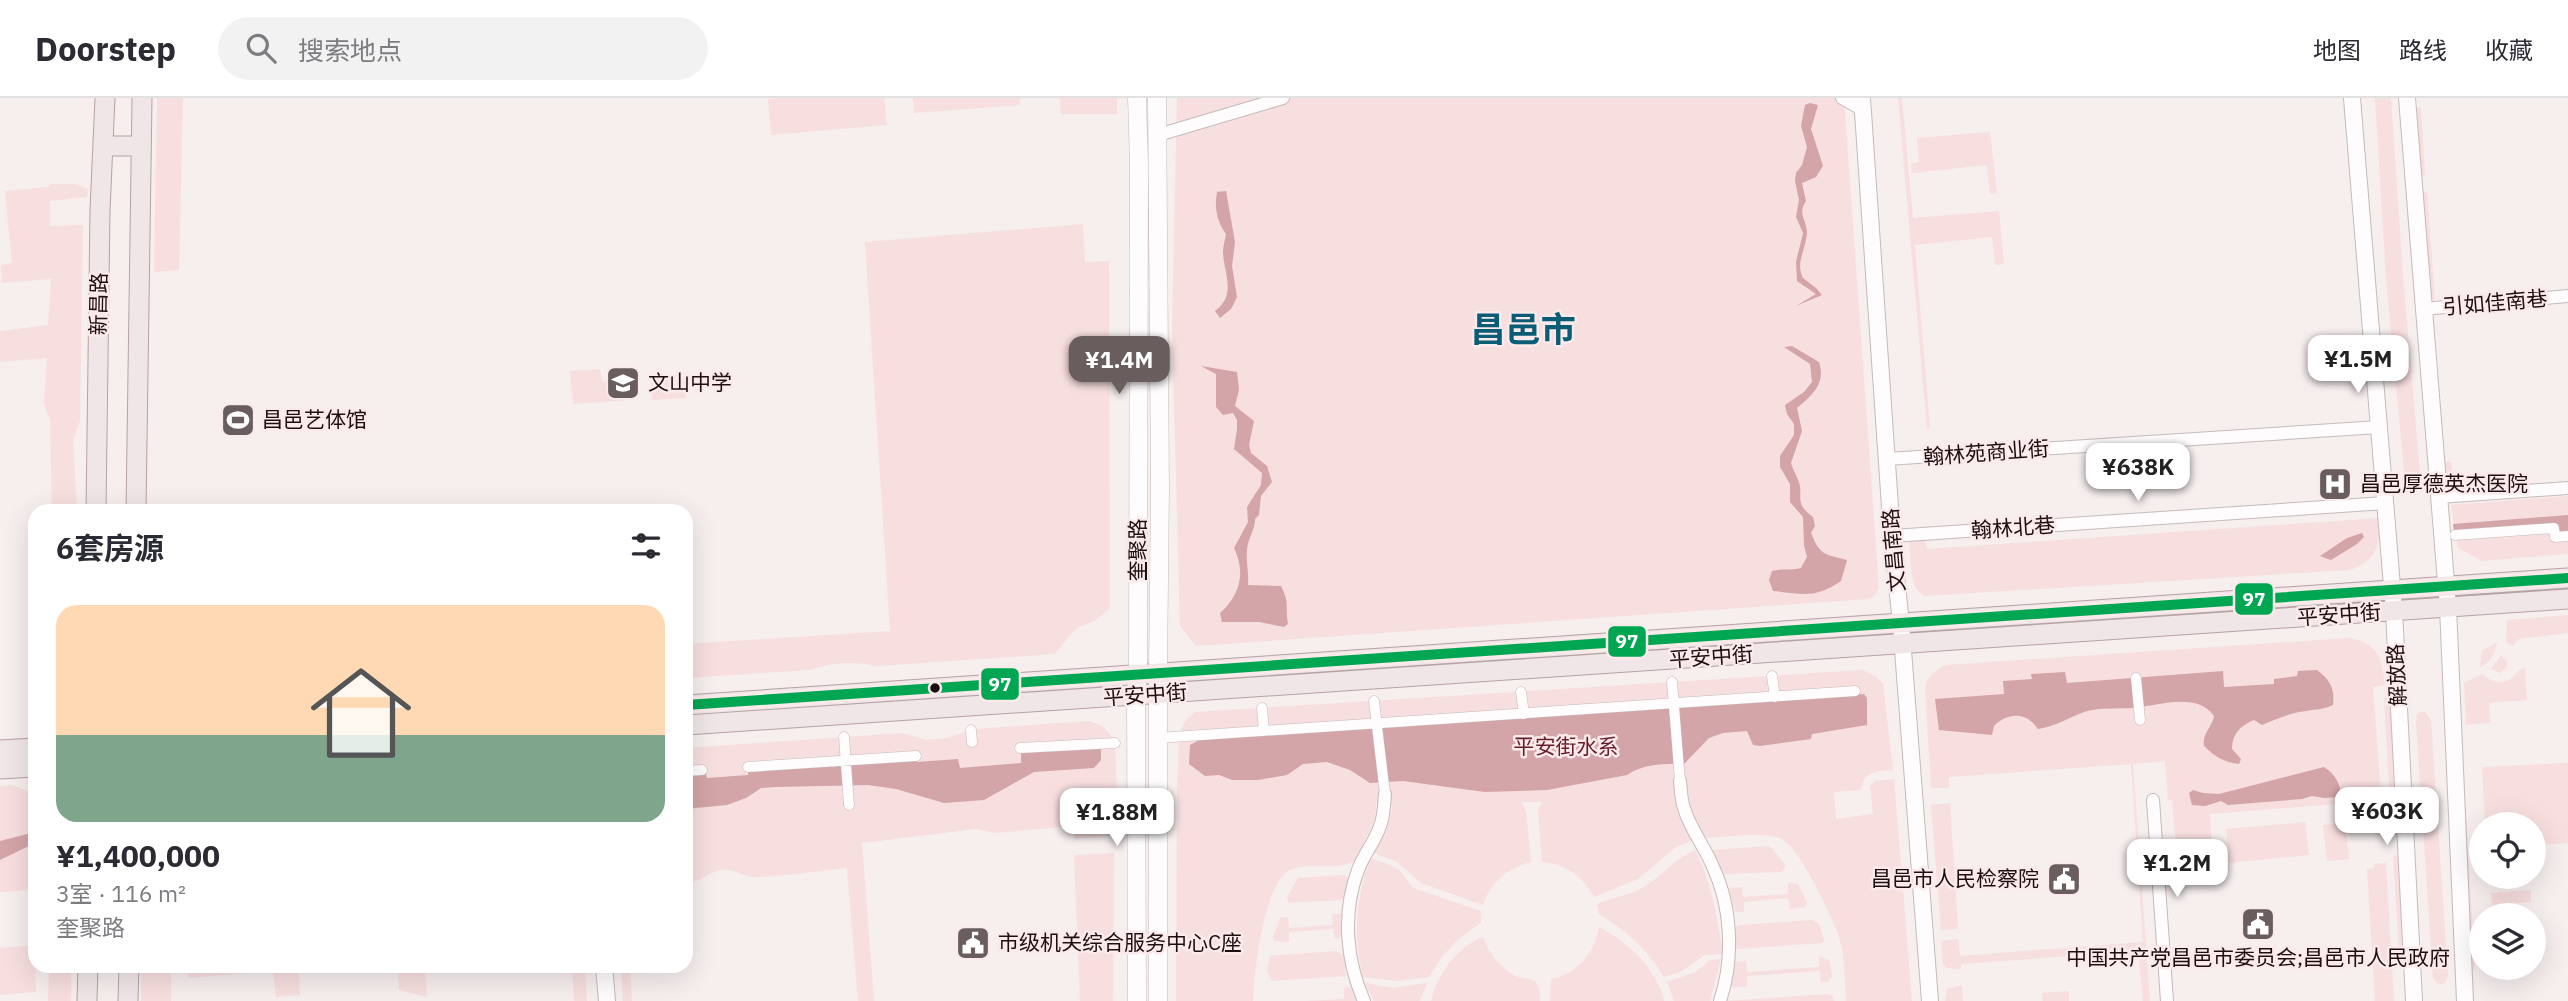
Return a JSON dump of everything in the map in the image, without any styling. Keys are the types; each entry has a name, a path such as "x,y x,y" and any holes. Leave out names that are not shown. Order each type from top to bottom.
{"main road":[{"name":"新昌路","path":"96,504 100,210 105,146 105,98"},
{"name":"新昌路","path":"136,504 142,98"},
{"name":"奎聚路","path":"1137,98 1148,674 1158,694 1158,1001"},
{"name":"奎聚路","path":"1137,1001 1136,696 1148,674 1160,487 1157,98"},
{"path":"105,146 141,146"},
{"name":"平安中街","path":"693,705 2568,578"},
{"name":"平安中街","path":"693,725 2568,599"},
{"path":"0,750 28,758"},
{"path":"0,769 28,761"},
{"path":"87,1001 88,973"},
{"path":"128,1001 129,973"}],"street":[{"path":"1158,135 1283,98"},
{"path":"1842,98 1862,104"},
{"name":"解放路","path":"2352,98 2394,611 2414,1001"},
{"path":"2407,98 2448,607 2465,1001"},
{"name":"文昌南路","path":"1862,104 1892,536 1930,1001"},
{"name":"引如佳南巷","path":"2423,309 2568,296"},
{"name":"翰林苑商业街","path":"1887,459 2379,427"},
{"path":"2438,498 2568,488"},
{"name":"翰林北巷","path":"1892,536 2385,503"},
{"path":"2455,535 2554,528 2555,537 2568,536"},
{"path":"1773,676 1775,697"},
{"path":"2136,678 2140,720"},
{"path":"1672,682 1679,781 1684,808 1714,868 1726,904 1729,944 1726,977 1720,1001"},
{"path":"1158,738 1855,691"},
{"path":"1521,692 1524,714"},
{"path":"1364,1001 1355,980 1347,943 1349,905 1358,869 1381,825 1385,794 1374,701"},
{"path":"1262,708 1264,731"},
{"path":"971,730 972,742"},
{"path":"844,737 849,805"},
{"path":"1020,748 1115,743"},
{"path":"748,767 916,756"},
{"path":"693,771 702,770"},
{"path":"2154,800 2167,1001"},
{"path":"605,973 607,1001"}],"green space":[{"path":"157,98 183,98 179,270 154,272"},
{"path":"884,98 887,125 771,135 768,99"},
{"path":"913,98 1020,98 1020,105 914,113"},
{"path":"1060,98 1117,98 1117,114 1061,114"},
{"path":"1177,98 1844,98 1879,588 1874,596 1868,599 1196,646 1180,626 1172,328"},
{"path":"1898,98 1902,98 1913,218 1999,211 2004,264 1995,265 1992,237 1915,245 1930,428 1927,429"},
{"path":"2375,98 2391,98 2420,473 2410,479 2404,471 2386,278"},
{"path":"2421,107 2425,176 2419,177 2415,108"},
{"path":"1990,132 1997,193 1990,194 1987,165 1912,173 1911,164 1919,162 1917,138"},
{"path":"50,184 76,184 88,189 87,197 50,201 50,226 83,225 80,421 73,440 77,504 52,504 50,420 44,404 47,358 0,362 0,331 48,325 51,279 2,283 1,265 12,263 5,191 49,187"},
{"path":"2427,192 2435,299 2428,301 2420,193"},
{"path":"1083,224 1085,262 1109,261 1110,608 1095,621 1079,627 1055,654 877,666 843,663 810,670 693,678 693,644 890,631 865,242"},
{"path":"600,369 602,382 629,378 630,400 573,404 570,371"},
{"path":"684,378 686,398 652,400 651,381"},
{"path":"2444,462 2451,462 2454,491 2446,492"},
{"path":"2568,496 2568,554 2482,561 2458,548 2451,505"},
{"path":"2379,518 2379,536 2375,551 2365,562 2349,570 1925,596 1916,587 1910,563 1909,540 1924,538 1927,549"},
{"path":"2568,615 2568,633 2519,639 2512,646 2506,642 2507,620"},
{"path":"2348,638 2372,648 2382,667 2385,685 2373,687 2382,809 2363,810 2362,802 2210,814 2213,864 2193,875 2178,876 2172,800 2168,800 2165,761 2133,764 2150,1001 2143,1001 2138,951 1961,964 1961,969 1946,968 1943,964 1941,941 1958,939 1960,956 2143,942 2131,764 1949,777 1949,788 1931,788 1925,688 1935,672 1946,665"},
{"path":"2497,642 2492,657 2480,668 2482,651"},
{"path":"2501,655 2507,661 2507,667 2500,673 2491,669"},
{"path":"2525,668 2527,700 2489,703 2490,723 2466,725 2464,683 2483,674 2492,681 2506,681"},
{"name":"平安街水系","path":"1863,670 1877,677 1883,684 1893,770 1868,776 1861,790 1834,792 1836,819 1873,814 1870,786 1875,781 1894,779 1912,1001 1846,1001 1844,960 1839,937 1823,900 1798,856 1782,839 1775,837 1756,835 1707,838 1695,820 1687,785 1675,788 1677,812 1693,840 1676,847 1638,879 1594,897 1585,883 1573,872 1559,865 1542,862 1538,810 1542,802 1521,802 1526,811 1531,862 1514,868 1501,877 1490,889 1483,905 1421,883 1397,862 1374,853 1389,822 1393,806 1376,803 1374,821 1361,851 1351,863 1294,869 1286,873 1278,883 1271,897 1261,933 1253,1001 1176,1001 1179,733 1186,720 1195,712"},
{"path":"2384,698 2393,698 2400,820 2391,821"},
{"path":"2420,712 2425,712 2431,720 2448,976 2445,983 2439,985 2433,978 2416,722"},
{"path":"1089,721 1102,726 1115,740 1118,835 1075,839 1073,826 995,833 976,829 862,843 874,1001 858,1001 847,868 758,877 721,870 693,882 693,748 902,733 927,740 946,738 975,729"},
{"path":"2459,758 2463,758 2471,903 2469,903 2469,951"},
{"path":"2568,763 2568,843 2546,844 2546,812 2484,812 2482,767"},
{"path":"12,785 28,791 28,890 0,892 0,786"},
{"path":"1950,803 1958,929 1941,930 1931,805"},
{"path":"2305,822 2309,855 2229,863 2226,829"},
{"path":"2345,823 2349,859 2327,861 2323,825"},
{"path":"1770,846 1786,866 1782,872 1723,874 1713,850"},
{"path":"1695,850 1710,888 1723,954 1705,955 1680,972 1664,977 1636,941 1599,914 1597,904 1640,889"},
{"path":"1114,853 1113,1001 1080,1001 1074,855"},
{"path":"2401,855 2407,945 2403,963 2400,964 2393,856"},
{"path":"1369,858 1400,871 1413,888 1481,911 1481,923 1451,947 1429,977 1397,981 1363,977 1357,917"},
{"path":"2386,863 2394,1001 2375,1001 2367,869 2374,868 2374,864"},
{"path":"1344,875 1351,880 1345,897 1341,900 1289,903 1287,897 1298,878"},
{"path":"1788,883 1798,884 1807,902 1805,907 1790,909 1788,898 1744,902 1744,912 1735,912 1729,888 1742,887 1743,897 1788,894"},
{"path":"2531,890 2531,902 2492,903 2491,893"},
{"path":"1332,914 1341,914 1342,937 1335,939 1333,929 1289,932 1289,942 1274,941 1281,917 1288,917 1289,928 1333,925"},
{"path":"1813,920 1819,924 1824,940 1822,943 1737,949 1735,946 1734,930 1738,925"},
{"path":"1599,927 1630,948 1648,967 1664,1001 1550,1001 1551,979 1569,972 1583,961 1589,954"},
{"path":"1483,937 1492,954 1505,969 1535,982 1540,1001 1431,1001 1438,981 1450,963 1465,948"},
{"path":"28,946 28,973 36,973 36,992 0,995 0,948"},
{"path":"1335,951 1344,955 1346,976 1272,981 1267,971 1270,956"},
{"path":"1819,956 1830,961 1832,977 1828,982 1821,982 1820,971 1747,976 1747,987 1733,987 1730,984 1735,962 1746,961 1747,972 1819,967"},
{"path":"1721,959 1710,1001 1674,1001 1667,982 1696,972 1710,960"},
{"path":"49,973 71,973 71,1001 48,1001"},
{"path":"141,973 171,973 171,1001 141,1001"},
{"path":"188,973 249,973 188,978"},
{"path":"273,973 299,973 300,995 276,997"},
{"path":"398,973 425,973 427,997 399,990"},
{"path":"572,973 585,973 587,1001 574,1001"},
{"path":"621,973 630,973 632,1001 623,1001"},
{"path":"1365,983 1393,988 1427,983 1420,1001 1374,1001"},
{"path":"1962,985 1963,1001 1945,1001 1947,989"},
{"path":"1351,987 1359,1001 1306,1001 1344,999 1344,988"},
{"path":"2069,991 2069,1001 2043,1001 2042,993"},
{"path":"1828,994 1833,996 1834,1001 1725,1001"}],"shaded area":[{"path":"1805,105 1818,105 1811,129 1823,166 1816,177 1802,183 1806,201 1802,213 1807,233 1800,267 1803,278 1822,295 1796,306 1816,294 1797,281 1796,262 1803,233 1796,217 1799,200 1795,181 1807,147 1801,126"},
{"path":"1226,191 1235,242 1232,266 1237,297 1231,309 1220,318 1215,311 1226,298 1228,284 1223,252 1226,234 1218,219 1216,203 1217,192"},
{"path":"1792,346 1819,362 1821,369 1817,388 1797,408 1802,431 1791,463 1800,485 1801,503 1813,517 1815,526 1811,533 1817,546 1828,555 1847,560 1841,581 1824,591 1808,594 1773,591 1769,580 1772,571 1801,568 1807,557 1803,517 1790,502 1790,484 1780,467 1780,456 1794,435 1794,424 1785,405 1804,392 1812,382 1810,364 1784,347"},
{"path":"1201,366 1237,372 1239,390 1235,406 1254,421 1249,445 1251,453 1267,466 1272,482 1261,496 1259,515 1255,519 1248,543 1248,585 1281,586 1287,605 1288,624 1284,627 1259,622 1222,622 1220,613 1232,599 1239,583 1240,566 1234,548 1248,522 1247,507 1261,485 1262,473 1234,449 1237,420 1233,413 1223,415 1216,407 1216,374"},
{"path":"2568,515 2568,532 2560,532 2558,525 2454,532 2453,524"},
{"path":"2362,533 2364,537 2357,544 2331,560 2320,556 2347,538"},
{"path":"2317,670 2331,685 2333,705 2289,715 2262,725 2254,720 2245,725 2235,735 2232,744 2232,749 2241,759 2239,764 2220,758 2204,746 2204,738 2214,716 2207,708 2198,704 2176,702 2133,708 2095,709 2038,729 2028,719 2011,716 1994,726 1992,735 1939,730 1935,699 2004,694 2003,681 2032,679 2031,674 2065,672 2067,683 2223,671 2224,687 2274,684 2274,679 2297,676 2298,671"},
{"path":"1864,694 1867,698 1867,725 1812,734 1811,739 1760,746 1753,745 1747,731 1723,733 1709,738 1684,764 1647,766 1627,775 1547,790 1485,792 1403,781 1370,783 1350,770 1327,762 1303,764 1287,775 1258,780 1232,780 1219,775 1205,776 1189,764 1190,745 1199,740"},
{"path":"1101,746 1101,760 1094,768 1034,772 984,800 944,803 896,789 868,785 776,787 761,788 746,798 727,805 693,808 693,775 706,774 707,778 748,775 748,770 916,758 917,762 958,759 960,768 1021,763 1021,752"},
{"path":"2324,767 2337,780 2341,797 2312,796 2228,805 2221,801 2205,806 2192,805 2189,793 2193,790 2219,794"},
{"path":"28,834 28,846 0,860 0,841"}],"transit line":[{"name":"97","path":"693,705 2568,578"}],"place":[{"name":"文山中学","path":"623,383"},
{"name":"昌邑艺体馆","path":"238,420"},
{"name":"昌邑厚德英杰医院","path":"2335,484"},
{"name":"昌邑市人民检察院","path":"2064,879"},
{"name":"中国共产党昌邑市委员会;昌邑市人民政府","path":"2258,924"},
{"name":"市级机关综合服务中心C座","path":"973,943"}],"district":[{"name":"昌邑市","path":"1523,330"}]}
